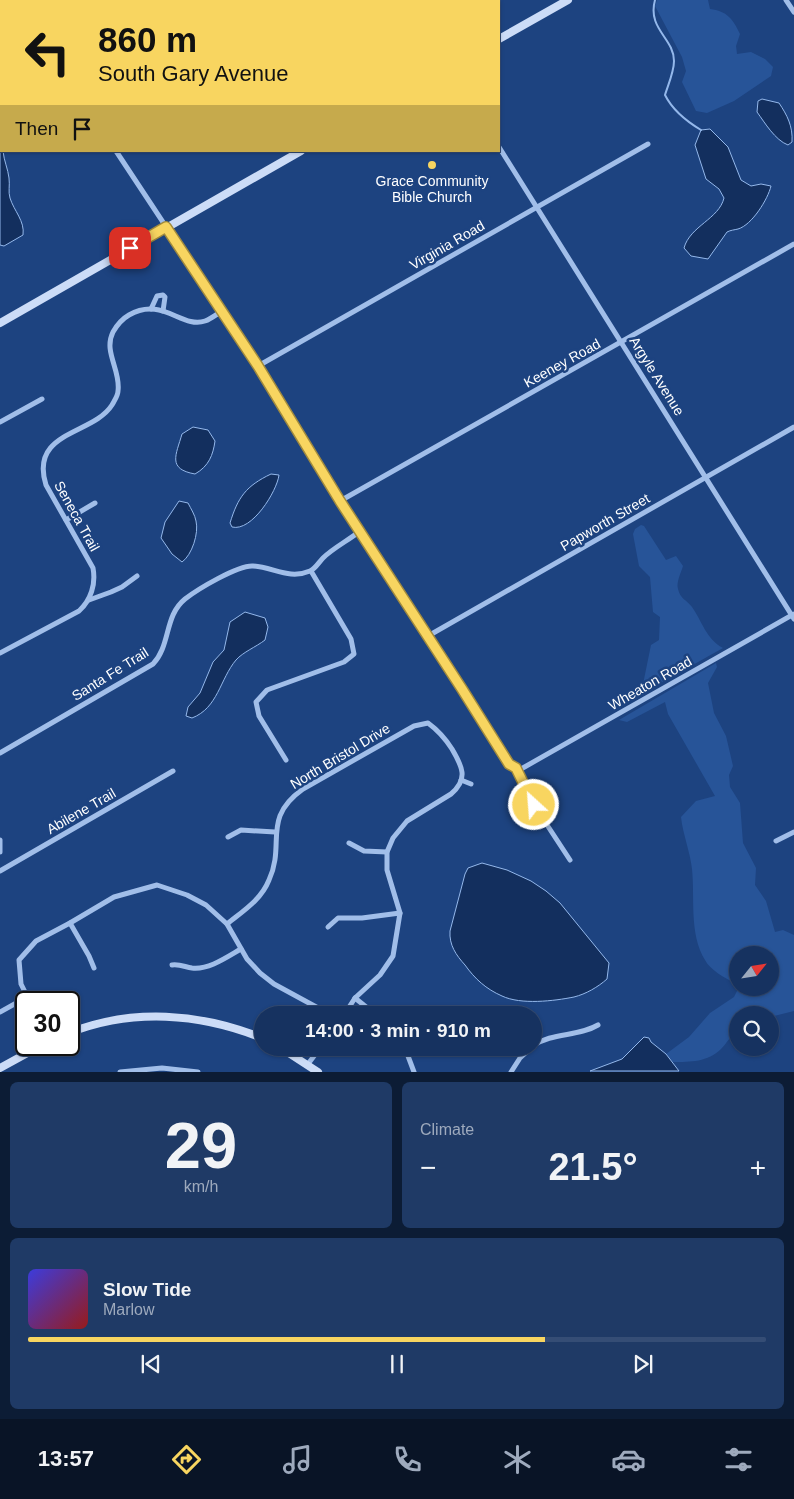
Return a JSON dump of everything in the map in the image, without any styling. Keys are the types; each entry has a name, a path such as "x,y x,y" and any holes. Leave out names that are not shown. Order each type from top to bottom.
{"main road":[{"path":"500,38 568,0"},
{"path":"0,323 299,152"},
{"path":"80,1029 99,1023 123,1019 161,1016 214,1022 254,1035"},
{"path":"0,1068 22,1056"},
{"path":"294,1056 318,1072"}],"street":[{"path":"786,0 794,12"},
{"name":"Virginia Road","path":"258,366 648,144"},
{"name":"Argyle Avenue","path":"500,149 793,616"},
{"path":"117,152 258,366 340,501 509,764 516,768 534,805 570,860"},
{"name":"Keeney Road","path":"340,501 794,244"},
{"name":"Seneca Trail","path":"151,309 157,296 163,295 165,297 164,311"},
{"name":"Seneca Trail","path":"89,600 95,581 93,568 46,485 43,471 44,459 57,441 103,414 111,406 118,393 118,377 110,354 110,340 118,324 138,311 151,309 164,311 194,322 205,321 222,311"},
{"path":"0,422 42,399"},
{"name":"Papworth Street","path":"428,636 794,427"},
{"path":"66,520 95,503"},
{"path":"286,760 259,716 256,702 267,690 344,662 354,654 351,639 311,571 324,556 360,531"},
{"name":"Santa Fe Trail","path":"0,753 153,664 162,653 174,612 180,603 190,596 235,570 247,566 258,566 285,574 311,571"},
{"path":"0,654 80,611 89,600 117,590 137,576"},
{"name":"Wheaton Road","path":"516,768 521,769 793,616"},
{"name":"North Bristol Drive","path":"226,924 252,904 266,887 274,865 275,832 285,805 303,789 410,727 428,723 443,735 460,762 461,780"},
{"name":"Abilene Trail","path":"0,871 173,771"},
{"path":"350,1006 355,998 377,978 392,956 400,913 388,876 387,852 397,832 407,821 451,794 457,789 461,780 471,784"},
{"path":"228,837 241,830 275,832"},
{"path":"776,841 794,832"},
{"path":"0,840 0,852"},
{"path":"349,843 364,850 387,852"},
{"path":"24,991 21,984 19,960 36,941 114,897 157,885 206,905 226,924 254,966 274,984 314,1006"},
{"path":"328,927 338,918 362,918 400,913"},
{"path":"70,923 94,968"},
{"path":"172,965 180,964 191,968 205,966 217,962 241,949"},
{"path":"355,998 365,1006"},
{"path":"0,1012 15,1003"},
{"path":"542,1042 551,1037 590,1030 598,1025"},
{"path":"308,1064 314,1056"},
{"path":"408,1056 414,1072"},
{"path":"511,1072 522,1056"},
{"path":"120,1072 140,1068 198,1072"}],"shaded area":[{"path":"657,0 708,0 710,9 721,12 729,17 740,34 736,46 737,54 751,52 765,59 773,67 771,76 734,101 707,113 696,111 682,82 686,71 682,57 655,6"},
{"path":"762,99 779,103 785,112 792,131 792,142 788,145 775,135 757,112 758,101"},
{"path":"710,129 728,147 741,180 751,186 761,184 771,186 767,198 754,217 743,227 727,232 708,259 691,256 684,248 687,240 716,212 724,198 719,189 706,179 695,145 701,130"},
{"path":"0,152 3,152 9,181 10,198 21,221 23,235 4,246 0,245"},
{"path":"193,427 208,430 215,441 210,460 195,474 180,469 176,460 182,434"},
{"path":"271,474 279,475 269,500 248,523 240,527 232,527 230,523 233,514 244,493 262,478"},
{"path":"179,501 188,503 195,516 197,526 192,549 182,562 172,554 161,538 165,522"},
{"path":"641,525 644,526 666,560 676,556 683,566 678,583 679,592 692,607 708,635 723,648 641,694 651,645 659,640 660,617 653,612 650,577 639,566 633,534 635,529"},
{"path":"245,612 265,618 268,627 265,640 242,654 236,660 208,707 192,718 186,716 188,707 200,693 213,662 224,650 230,622"},
{"path":"716,663 717,667 708,683 714,713 726,736 733,766 729,775 730,787 740,803 743,843 756,868 755,885 766,901 775,932 783,930 794,935 794,1011 779,1015 779,1006 729,1006 729,1040 716,1053 705,1059 673,1062 666,1054 689,1037 710,1013 734,996 779,996 779,946 729,946 729,980 710,967 705,960 697,939 692,869 681,817 696,801 715,796 668,714 665,702 627,722 619,720"},
{"path":"482,863 507,870 531,881 560,903 609,963 607,979 592,990 574,997 557,1000 518,1001 502,996 486,987 477,979 454,950 450,931 465,874 468,868"},
{"path":"644,1037 649,1038 651,1042 666,1054 679,1071 590,1071 622,1059"}],"waterway":[{"path":"655,0 654,10 657,26 670,46 674,61 665,95 680,115 701,130"}],"place":[{"name":"Grace Community Bible Church","path":"432,165"}],"route":[{"path":"130,248 166,227 258,366 340,501 509,764 516,768 534,805"}]}
